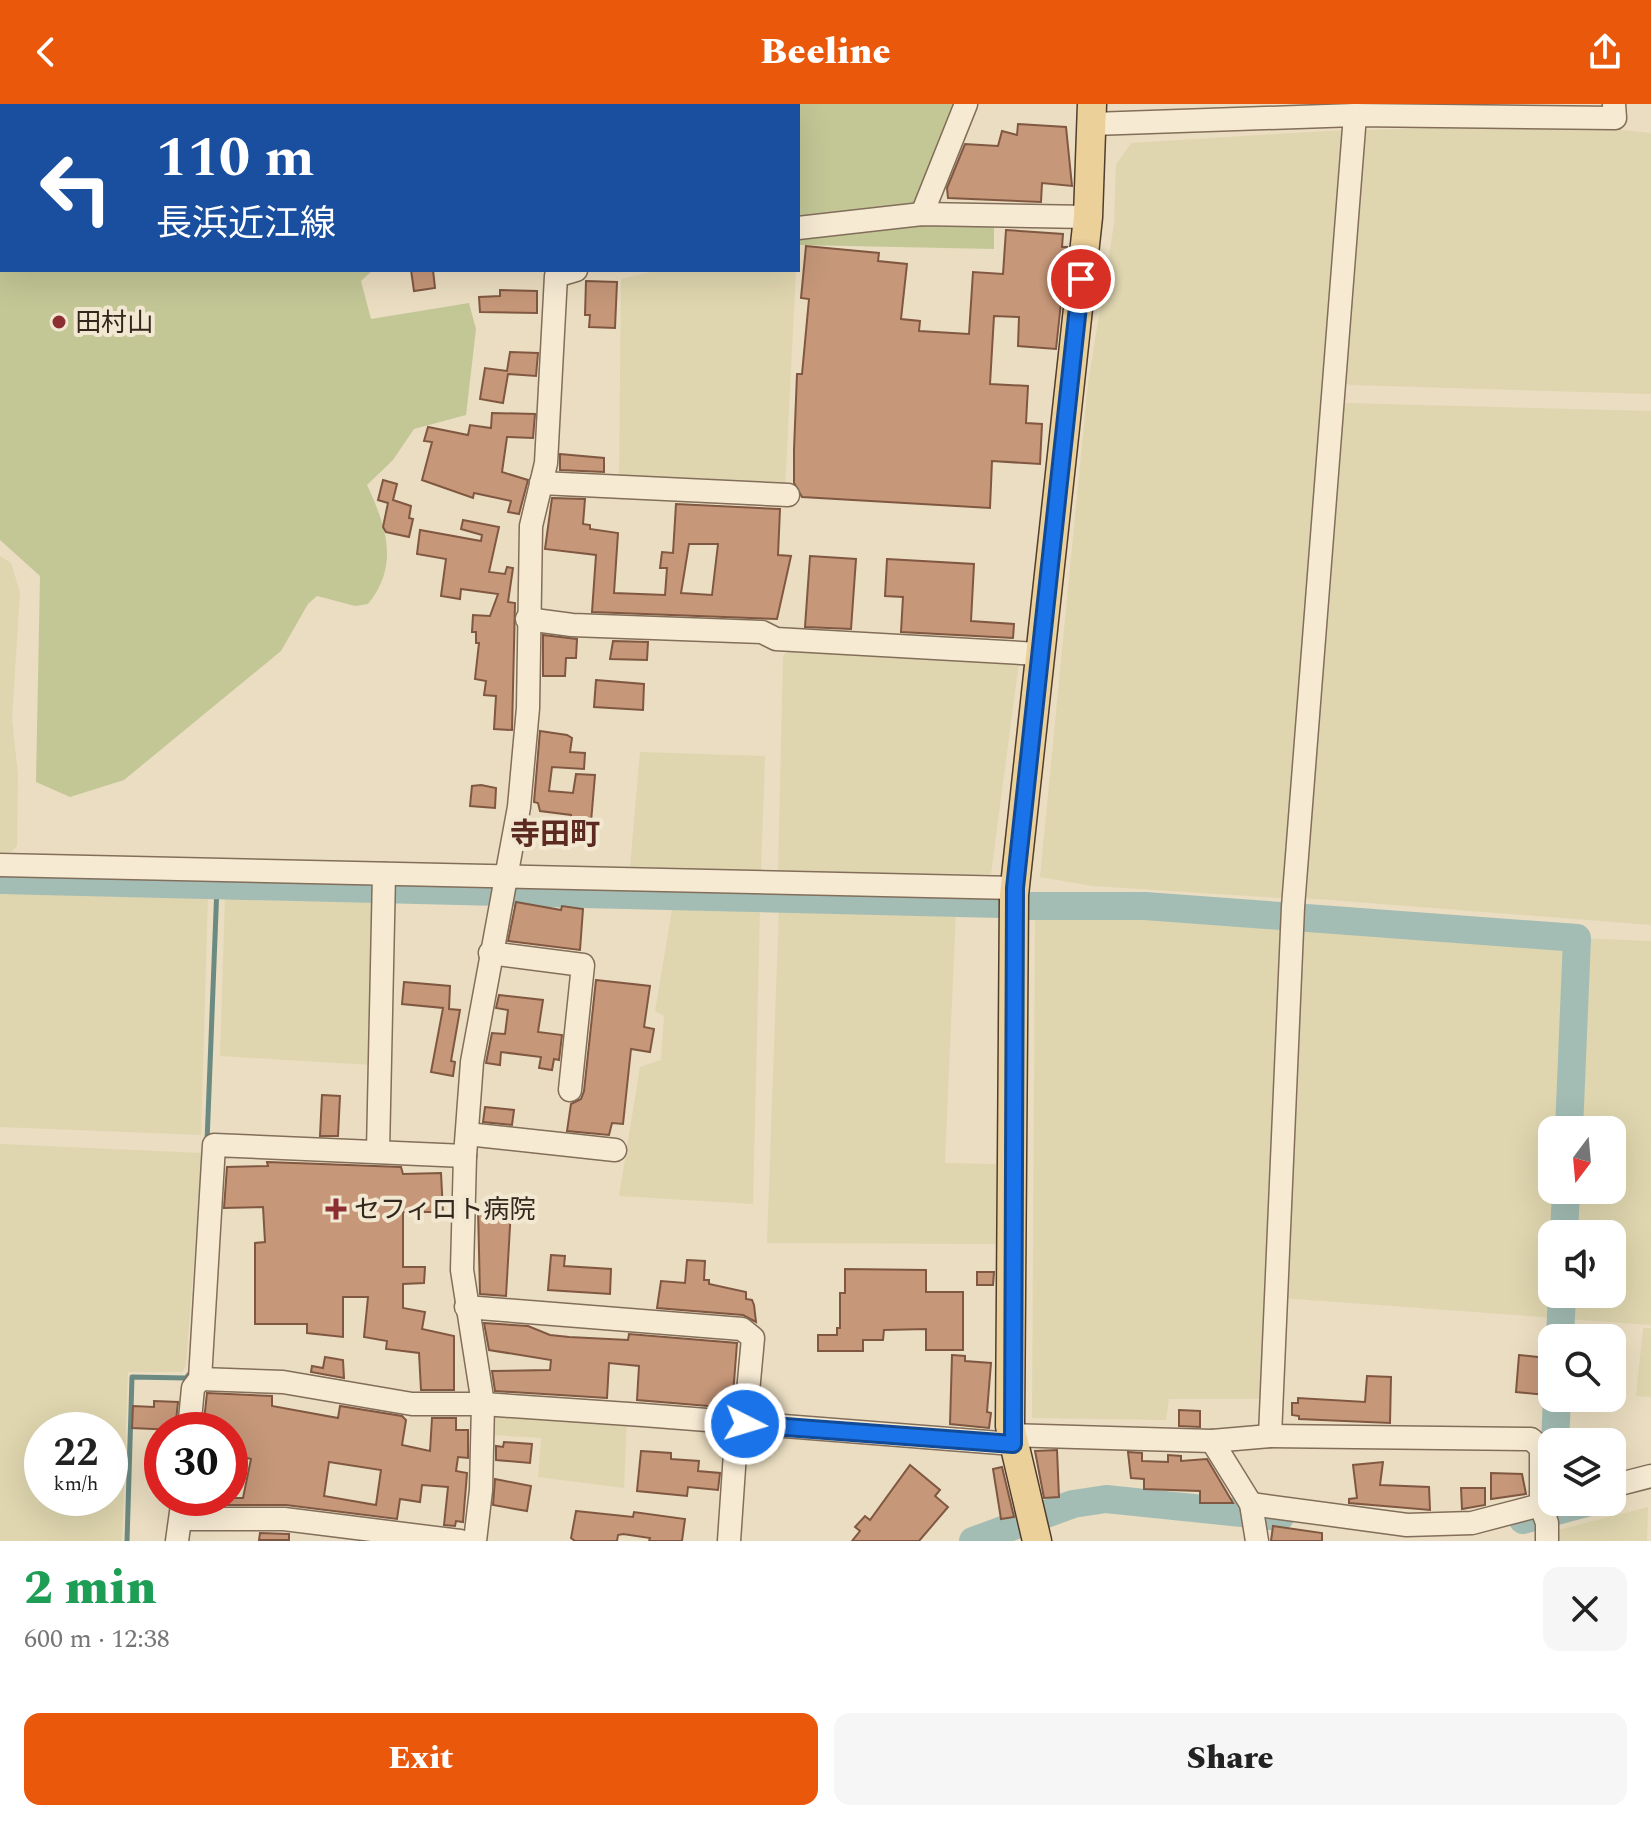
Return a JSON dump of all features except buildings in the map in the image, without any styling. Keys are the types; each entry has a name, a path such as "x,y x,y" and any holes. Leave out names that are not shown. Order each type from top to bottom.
{"main road":[{"path":"1034,1528 1012,1440 1015,888 1088,217 1092,114"}],"street":[{"path":"922,214 966,104"},
{"path":"1092,114 1615,118 1614,104"},
{"path":"1270,1436 1293,919 1355,115"},
{"path":"800,228 922,214 1088,217"},
{"path":"475,1541 481,1490 483,1404 462,1270 472,1062 519,807 528,708 527,619 531,526 546,463 556,276 569,272"},
{"path":"541,483 788,495"},
{"path":"527,619 572,625 762,632 776,639 1039,654"},
{"path":"0,865 504,886 1015,888"},
{"path":"378,1151 384,883"},
{"path":"490,953 583,965 570,1090"},
{"path":"191,1412 193,1388 200,1379 214,1145 378,1151 466,1145 615,1150"},
{"path":"466,1307 742,1329 753,1338 729,1541"},
{"path":"200,1379 283,1382 412,1404 483,1404 741,1424 1012,1440 1212,1441 1270,1436 1531,1439 1538,1445"},
{"path":"1212,1441 1253,1518 1407,1525 1472,1523 1538,1515"},
{"path":"1626,1484 1650,1480"},
{"path":"180,1519 284,1519 460,1541"}],"shaded area":[{"path":"1603,128 1651,133 1651,394 1350,385 1343,381 1361,134 1367,130"},
{"path":"1343,130 1285,894 1280,898 1092,886 1040,877 1088,383 1114,224 1116,165 1131,143"},
{"path":"651,272 796,272 785,489 619,483 621,279"},
{"path":"1346,403 1651,411 1651,925 1304,898 1341,408"},
{"path":"0,556 11,563 20,592 12,719 18,775 17,846 11,852 0,852"},
{"path":"792,646 1019,662 991,874 778,872 783,656"},
{"path":"640,752 765,756 761,871 630,867"},
{"path":"0,891 208,895 201,1135 0,1127"},
{"path":"225,896 374,899 371,1065 220,1056"},
{"path":"673,903 760,908 753,1204 619,1196 640,1067 661,1060 664,1016 655,1011"},
{"path":"779,906 956,909 945,1163 996,1164 997,1244 767,1243"},
{"path":"1107,915 1282,930 1261,1399 1169,1399 1166,1420 1032,1418 1035,918"},
{"path":"1303,927 1651,941 1651,1325 1282,1298"},
{"path":"0,1144 202,1153 186,1365 182,1372 128,1372 127,1412 24,1412 24,1516 123,1516 122,1541 0,1541"},
{"path":"1643,1328 1651,1328 1651,1397 1636,1396"},
{"path":"500,1411 627,1420 624,1488 538,1477 541,1438 492,1435 492,1416"},
{"path":"1648,1507 1647,1541 1552,1541 1554,1531 1613,1516 1626,1516 1626,1513"}],"green space":[{"path":"800,104 959,104 913,222 994,224 994,249 800,245"},
{"path":"0,272 371,272 361,281 371,319 469,303 476,329 466,415 414,429 393,460 367,485 380,515 387,545 384,575 368,604 355,606 317,596 308,604 281,651 124,780 70,797 36,782 40,576 0,540"}],"waterway":[{"path":"0,880 1001,904"},
{"path":"207,1142 217,886"},
{"path":"1031,906 1145,906 1577,938 1570,1116"},
{"path":"1565,1204 1565,1220"},
{"path":"1561,1308 1561,1324"},
{"path":"127,1541 132,1377 186,1378 191,1372"},
{"path":"1556,1412 1556,1428"},
{"path":"973,1541 1073,1504 1106,1499 1280,1517"},
{"path":"1523,1520 1538,1516"}],"place":[{"name":"田村山","path":"59,322"},
{"name":"セフィロト病院","path":"336,1209"}],"district":[{"name":"寺田町","path":"555,834"}],"route":[{"path":"745,1424 1013,1444 1010,1426 1015,888 1081,279"}]}
